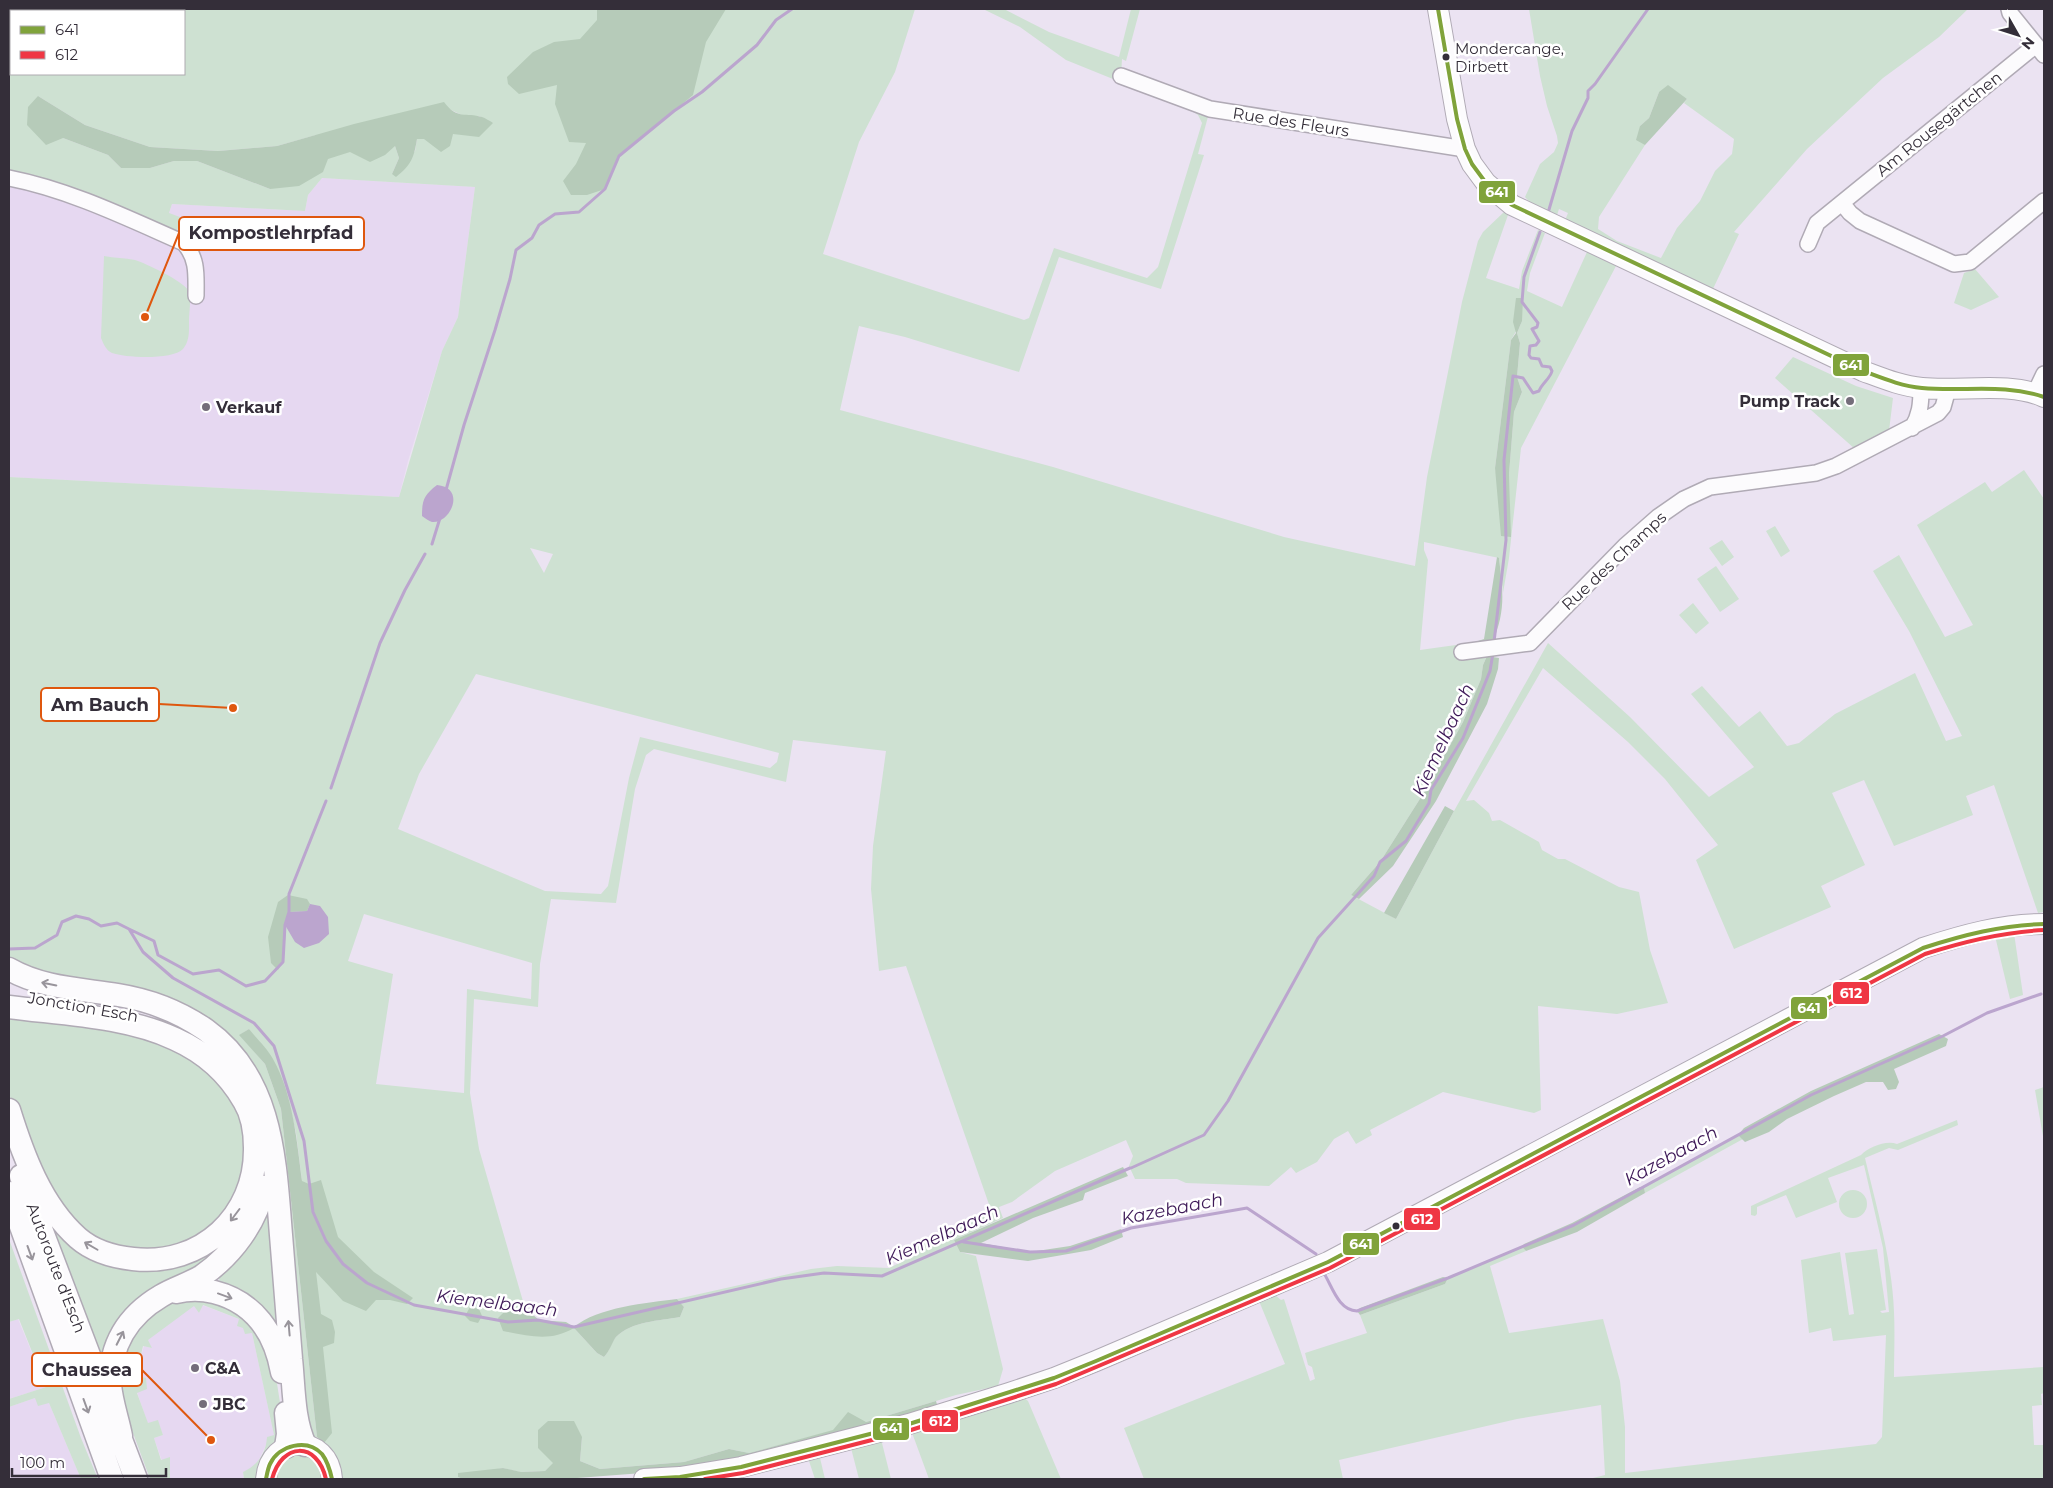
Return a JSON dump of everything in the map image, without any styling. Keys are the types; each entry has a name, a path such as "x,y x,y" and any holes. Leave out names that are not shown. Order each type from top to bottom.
{"highway":[{"path":"9,969 41,983 120,995 158,1005 174,1012 206,1030 221,1043 237,1060 252,1085 261,1104 274,1152 299,1432 295,1446"},
{"name":"Jonction Esch","path":"9,994 119,1010 158,1021 204,1042 244,1073"},
{"path":"9,1007 118,1022 142,1028 174,1038 213,1062 228,1076 245,1102 251,1117 255,1135 254,1174 242,1206 216,1236 200,1246 182,1255 164,1260 118,1258 101,1252 79,1239 60,1219 39,1188 17,1135 9,1110"},
{"path":"121,1436 110,1386 114,1352 118,1339 136,1314 161,1296 184,1286 213,1268 232,1250 248,1227 262,1196 266,1180 268,1126"},
{"name":"Autoroute d'Esch","path":"9,1140 56,1272 121,1436 136,1479"},
{"name":"Autoroute d'Esch","path":"10,1200 112,1479"},
{"path":"161,1296 185,1290 204,1290 227,1295 246,1306 264,1323 276,1345 282,1370 288,1434 295,1446"}],"main road":[{"path":"1438,9 1456,119 1465,149 1472,164 1486,183 1520,210 1891,382 1921,388 2014,390 2040,395"},
{"path":"644,1479 741,1467 909,1424 1054,1378 1328,1262 1923,948 1960,936 1991,929 2044,924"},
{"path":"266,1479 271,1460 277,1453 295,1446 313,1447 327,1459 331,1467 332,1479"}],"street":[{"path":"2009,9 2010,13 2040,50"},
{"name":"Am Rousegärtchen","path":"1808,244 1817,223 2040,50"},
{"name":"Rue des Fleurs","path":"1121,76 1210,109 1465,149"},
{"path":"9,178 38,184 92,202 184,243 191,251 196,264 196,296"},
{"path":"1842,203 1860,221 1954,264 1970,262 2044,201"},
{"path":"2040,395 2044,374"},
{"path":"1912,428 1921,406 1921,388"},
{"name":"Rue des Champs","path":"1462,652 1530,643 1625,546 1658,516 1684,499 1710,487 1816,473 1855,458 1938,413 1943,407 1948,389"}],"shaded area":[{"path":"9,172 169,213 172,204 305,211 308,195 322,178 475,187 458,317 442,351 408,461 399,497 9,477"},
{"path":"437,485 451,492 453,499 449,512 445,517 439,521 432,522 422,516 423,506 429,492"},
{"path":"310,904 320,906 328,917 329,934 319,943 304,948 295,942 285,925 289,912 307,911"},
{"path":"194,1305 199,1313 202,1305 239,1319 243,1328 252,1333 274,1435 266,1445 258,1462 251,1469 243,1472 244,1479 170,1479 170,1458 162,1461 154,1438 163,1435 158,1421 148,1424 137,1392 135,1376 144,1346 152,1348 147,1340"},
{"path":"18,1319 46,1387 9,1399 9,1322"},
{"path":"35,1398 49,1403 81,1479 9,1479 9,1407"}],"green space":[{"path":"9,9 915,9 895,72 859,142 823,254 1024,320 1029,318 1054,248 1147,278 1158,267 1202,123 1198,115 1192,111 1066,60 1020,27 983,9 1004,9 1049,32 1119,57 1131,9 1140,9 1126,61 1122,59 1121,76 1210,109 1198,154 1204,155 1161,289 1059,257 1019,372 905,337 859,326 840,410 1053,467 1284,537 1415,566 1427,477 1462,302 1478,241 1483,232 1504,212 1508,215 1486,278 1519,289 1522,271 1538,230 1545,233 1530,273 1527,291 1562,307 1587,252 1616,266 1521,448 1509,558 1503,593 1499,558 1424,542 1424,550 1428,560 1420,650 1463,644 1462,652 1487,656 1483,665 1481,679 1463,722 1423,794 1380,862 1351,895 1396,919 1548,643 1630,717 1709,797 1754,767 1691,694 1702,686 1739,727 1760,711 1787,746 1799,743 1835,714 1915,673 1946,741 1962,736 1909,631 1873,571 1899,555 1945,637 1973,625 1917,525 1985,482 1992,492 2024,470 2044,499 2044,912 2038,913 1994,785 1966,796 1973,815 1894,846 1864,780 1832,793 1865,865 1821,886 1831,907 1734,949 1696,860 1718,845 1665,779 1628,742 1543,668 1466,801 1474,800 1489,813 1492,821 1500,820 1539,842 1542,850 1558,859 1565,859 1619,887 1639,892 1650,950 1668,1003 1617,1014 1538,1006 1541,1110 1534,1113 1443,1092 1370,1130 1372,1135 1356,1144 1348,1131 1334,1139 1317,1162 1296,1173 1291,1167 1269,1186 1186,1183 1177,1179 1135,1179 1129,1166 1133,1156 1126,1140 1055,1171 1012,1202 999,1207 1003,1218 954,1240 960,1252 976,1256 1003,1369 998,1386 956,1395 866,1422 749,1453 729,1449 684,1462 600,1469 580,1461 582,1437 545,1471 520,1472 503,1468 458,1477 463,1479 339,1479 309,1440 282,1152 226,1038 77,983 9,962 9,477 399,497 442,351 458,317 475,187 322,178 308,195 305,211 172,204 169,213 180,217 177,232 9,172","holes":["38,96 85,125 150,147 218,151 277,146 316,135 270,189 197,161 174,161 150,168 121,168 108,155 63,138","449,109 464,116 481,116 453,134 417,139 415,151 392,174 399,158 395,146","1522,321 1517,333 1520,343 1517,377 1522,392 1514,412 1509,474 1510,536 1495,468 1511,340","530,548 553,554 544,573","476,674 779,753 777,762 770,768 640,737 629,778 608,886 601,894 545,891 398,829 419,774","793,740 886,751 873,846 871,889 879,971 906,966 992,1213 915,1243 918,1254 889,1268 837,1266 811,1269 677,1299 684,1307 680,1317 646,1322 622,1332 613,1341 604,1357 597,1353 574,1328 533,1336 479,1149 470,1093 474,999 538,1007 540,964 551,899 616,903 635,789 646,755 654,749 786,782","364,914 532,963 531,999 467,989 464,1093 376,1084 393,974 348,961","249,1029 287,1094 296,1133 302,1181 324,1443 317,1437 281,1109 265,1064 240,1035"]},
{"path":"597,9 726,9 706,42 693,95 619,157 605,189 587,195 571,195 563,181 576,164 586,143 569,142 555,104 557,85 519,94 508,84 507,77 533,52 554,42 580,39 597,20"},
{"path":"1529,9 1968,9 1939,37 1883,78 1807,149 1734,232 1739,234 1712,291 1564,223 1568,213 1559,209 1556,218 1536,209 1525,197 1540,164 1554,152 1558,143 1540,76","holes":["1659,92 1687,99 1684,103 1734,139 1732,154 1715,171 1700,201 1677,228 1661,258 1617,241 1598,229 1599,217 1645,145 1640,126 1649,118"]},
{"path":"1668,85 1687,99 1645,145 1636,140 1640,126 1649,118 1659,92"},
{"path":"38,96 85,125 150,147 218,151 277,146 354,124 444,102 453,111 482,117 493,123 479,137 453,134 450,146 441,152 424,139 417,139 411,161 396,177 392,174 399,158 395,146 385,155 370,162 350,152 328,159 323,172 299,186 270,189 197,161 174,161 150,168 121,168 108,155 63,138 46,145 27,125 28,107"},
{"path":"104,256 135,260 155,268 185,286 189,293 190,301 188,339 183,349 178,353 170,355 138,357 119,355 107,349 101,338"},
{"path":"1975,269 1999,297 1971,310 1954,303 1964,273"},
{"path":"1516,298 1523,298 1522,321 1517,333 1520,343 1517,377 1522,392 1514,412 1509,474 1511,537 1501,536 1495,468 1511,340 1516,333 1513,322"},
{"name":"Pump Track","path":"1793,357 1856,386 1893,398 1889,431 1855,449 1775,378"},
{"path":"1775,526 1790,551 1781,557 1766,531"},
{"path":"1722,540 1734,557 1722,566 1709,548"},
{"path":"1497,557 1499,558 1502,581 1500,621 1492,644 1472,645 1472,643 1484,639"},
{"path":"1716,566 1739,599 1720,612 1697,579"},
{"path":"1693,603 1709,623 1696,634 1679,615"},
{"path":"1487,656 1499,658 1498,669 1487,704 1436,801 1393,866 1359,899 1351,895 1380,862 1423,794 1463,722 1481,679 1483,665"},
{"path":"1445,806 1454,811 1396,919 1384,913"},
{"path":"288,895 307,899 310,904 307,911 289,912 283,958 278,970 271,963 268,937 278,902"},
{"path":"2014,933 2023,995 2010,999 1995,936"},
{"path":"9,1015 147,1037 194,1057 239,1105 249,1143 247,1173 227,1215 181,1248 120,1251 66,1219 22,1134 9,1093"},
{"path":"249,1029 271,1055 285,1087 293,1118 302,1181 309,1184 321,1180 338,1237 374,1272 413,1298 407,1304 390,1300 376,1300 366,1311 343,1301 316,1272 321,1314 332,1320 335,1332 334,1343 323,1347 332,1433 324,1443 317,1437 281,1109 265,1064 239,1035"},
{"path":"1939,1034 1948,1039 1946,1046 1894,1069 1899,1082 1896,1089 1888,1090 1883,1082 1866,1082 1787,1119 1769,1132 1745,1142 1738,1135 1744,1128 1811,1091"},
{"path":"2044,1087 2044,1142 2035,1090"},
{"path":"1957,1120 1958,1125 1898,1150 1889,1148 1865,1158 1883,1235 1893,1293 1894,1377 2044,1367 2044,1393 2041,1394 2042,1405 2032,1406 2034,1445 2044,1445 2044,1479 1589,1479 1605,1475 1601,1405 1517,1419 1339,1460 1343,1479 1144,1479 1124,1428 1285,1364 1259,1301 1274,1294 1281,1300 1284,1299 1310,1381 1315,1379 1312,1367 1308,1365 1305,1353 1367,1333 1360,1315 1445,1284 1448,1278 1522,1247 1526,1251 1490,1266 1509,1333 1603,1319 1620,1381 1625,1427 1625,1473 1876,1444 1882,1437 1886,1335 1833,1341 1831,1328 1809,1333 1801,1260 1840,1252 1849,1315 1854,1314 1845,1253 1877,1249 1886,1310 1880,1311 1882,1313 1889,1312 1883,1248 1864,1165 1828,1178 1837,1202 1796,1218 1786,1195 1757,1207 1757,1214 1755,1216 1751,1215 1751,1206 1861,1155 1873,1147 1888,1143 1897,1144"},
{"path":"1738,1135 1743,1139 1645,1193 1644,1187"},
{"path":"1123,1167 1128,1176 1085,1193 1083,1200 1033,1218 981,1243 1030,1252 1070,1246 1121,1229 1123,1237 1091,1250 1028,1261 960,1252 954,1240"},
{"path":"1640,1187 1644,1187 1645,1193 1577,1232 1526,1251 1522,1247 1524,1244 1572,1223"},
{"path":"1853,1190 1863,1194 1867,1204 1863,1214 1853,1218 1843,1214 1839,1204 1843,1194"},
{"path":"270,1191 285,1340 220,1283 219,1278"},
{"path":"47,1224 117,1262 218,1238 219,1255 159,1291 103,1368 61,1249"},
{"path":"9,1239 81,1438 98,1479 81,1479 49,1403 38,1406 35,1398 9,1407 9,1399 46,1387 19,1319 9,1322"},
{"path":"1443,1277 1448,1278 1445,1284 1360,1315 1357,1311 1360,1308"},
{"path":"186,1295 225,1301 258,1326 275,1371 285,1434 259,1479 244,1479 243,1472 257,1462 265,1448 267,1437 274,1435 252,1333 245,1334 243,1328 237,1326 239,1319 203,1305 199,1313 194,1306 148,1340 152,1348 143,1346 136,1376 146,1378 147,1389 137,1393 148,1423 158,1420 163,1435 154,1438 161,1460 170,1457 170,1479 150,1479 123,1406 118,1368 141,1319"},
{"path":"677,1299 684,1307 680,1317 646,1322 622,1332 616,1337 604,1357 597,1353 574,1328 557,1335 531,1336 503,1331 498,1318 509,1307 525,1308 539,1320 566,1322 574,1327 584,1320 609,1310"},
{"path":"470,1307 479,1309 482,1316 478,1323 470,1321 465,1316"},
{"path":"1024,1398 1028,1401 1061,1479 929,1479 911,1430"},
{"path":"936,1401 938,1408 740,1462 682,1470 564,1479 463,1479 458,1477 458,1473 503,1468 521,1472 545,1471 553,1463 538,1448 538,1430 548,1421 574,1421 582,1437 580,1461 600,1469 684,1462 729,1449 749,1453 833,1430 848,1412 866,1422"},
{"path":"881,1439 891,1479 859,1479 851,1448"},
{"path":"301,1454 316,1463 322,1479 277,1479 278,1469 283,1461 291,1456"},
{"path":"820,1458 825,1479 815,1479 809,1461"}],"waterway":[{"path":"446,490 464,425 510,279 516,250 532,238 539,225 555,214 579,212 605,189 619,156 674,111 702,92 757,45 776,20 792,9"},
{"name":"Kiemelbaach","path":"1548,213 1572,131 1588,98 1588,91 1595,84 1648,9"},
{"name":"Kiemelbaach","path":"1494,642 1506,540 1504,460 1513,376 1523,378 1533,393 1539,391 1552,371 1550,367 1542,366 1539,359 1531,358 1529,355 1530,346 1536,345 1539,341 1532,329 1537,327 1538,323 1522,302 1524,277 1540,232"},
{"path":"432,544 440,518"},
{"path":"331,788 380,643 405,590 425,554"},
{"name":"Kiemelbaach","path":"1131,1168 1204,1135 1228,1101 1318,938 1374,876 1380,862 1406,841 1429,803 1431,790 1463,738 1490,671 1493,653"},
{"path":"129,929 154,941 158,955 193,974 219,970 246,986 265,981 283,962 285,925 289,912 289,894 326,801"},
{"name":"Kiemelbaach","path":"9,949 35,948 57,935 62,922 76,916 89,919 101,926 117,923 129,929 143,952 173,978 254,1023 274,1046 304,1141 313,1212 326,1241 343,1264 367,1283 414,1305 508,1322 538,1320 574,1327 781,1279 824,1273 882,1276 1130,1168"},
{"name":"Kazebaach","path":"1325,1275 1341,1303 1351,1310 1357,1311 1448,1278 1574,1225 1811,1095 1943,1036 1987,1013 2041,994"},
{"name":"Kazebaach","path":"964,1242 1030,1252 1066,1251 1131,1228 1247,1208 1316,1254"}],"transit line":[{"name":"641","path":"1438,9 1457,119 1465,149 1472,164 1486,183 1512,205 1863,371 1884,379 1922,388 2014,390 2044,397"},
{"name":"641","path":"644,1479 680,1477 741,1467 909,1424 1054,1378 1328,1262 1923,948 1983,931 2013,926 2044,924"},
{"name":"612","path":"705,1479 743,1473 911,1430 1056,1384 1330,1268 1925,954 1984,938 2044,930"},
{"name":"641","path":"266,1479 269,1466 274,1457 286,1448 301,1445 309,1446 322,1454 330,1469 332,1479"},
{"name":"612","path":"272,1479 283,1458 299,1451 308,1453 315,1458 322,1467 326,1479"}],"place":[{"name":"Mondercange, Dirbett","path":"1446,57"},
{"name":"Kompostlehrpfad","path":"145,317"},
{"name":"Pump Track","path":"1850,401"},
{"name":"Verkauf","path":"206,407"},
{"name":"Am Bauch","path":"233,708"},
{"name":"C&A","path":"195,1368"},
{"name":"JBC","path":"203,1404"},
{"name":"Chaussea","path":"211,1440"}]}
